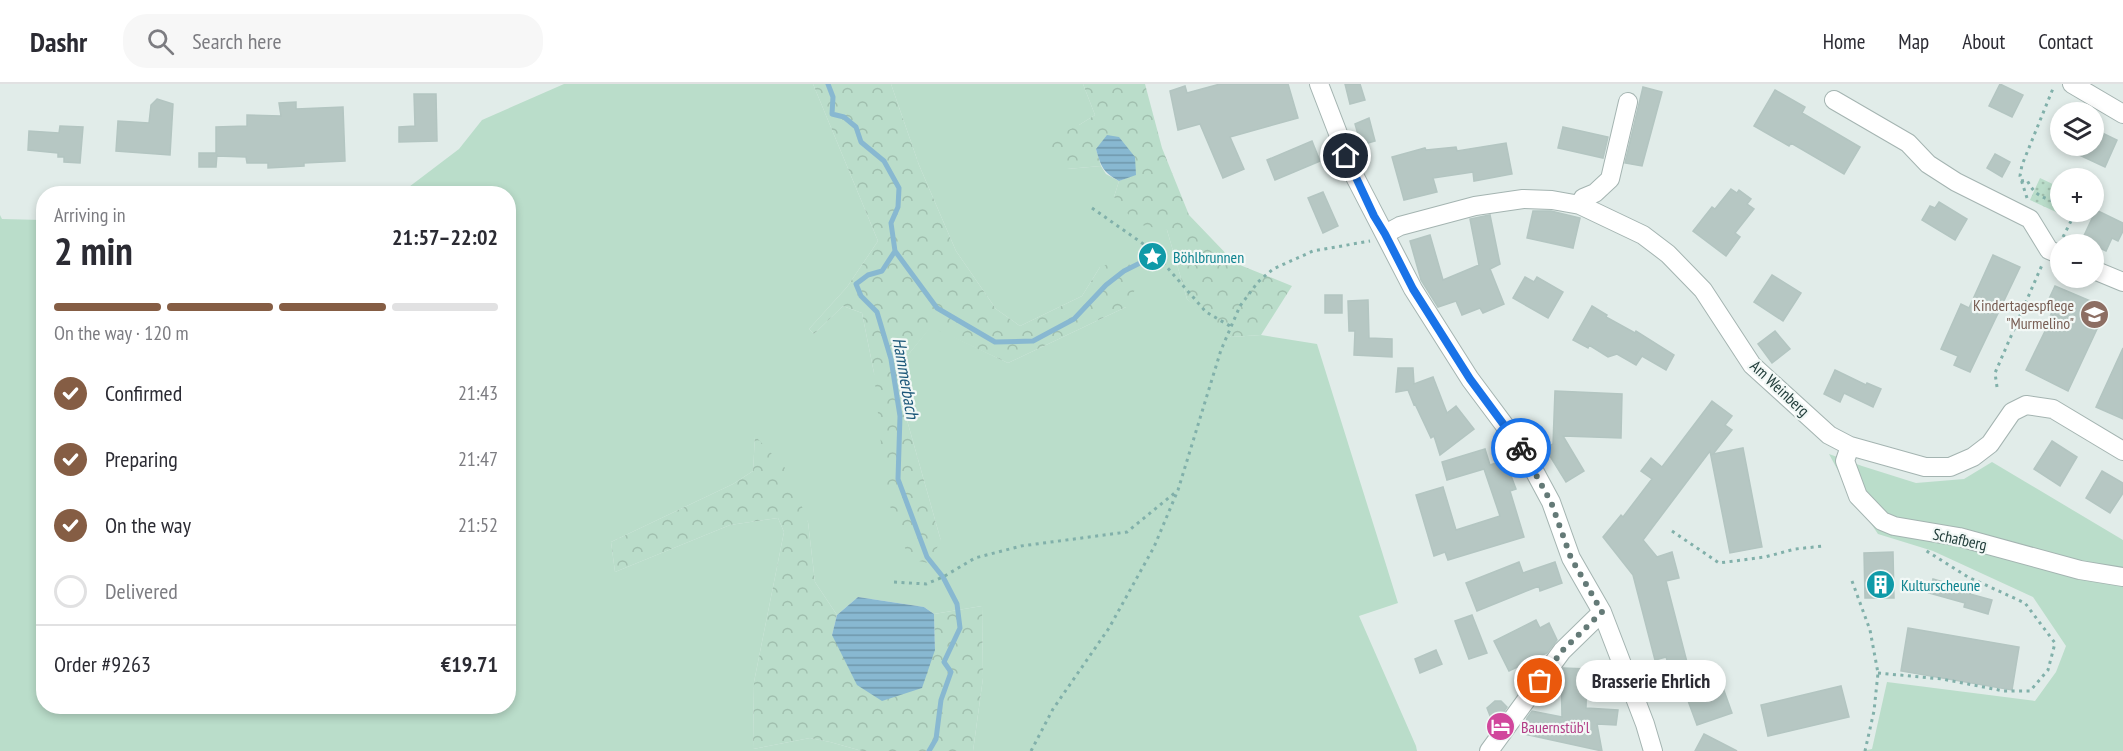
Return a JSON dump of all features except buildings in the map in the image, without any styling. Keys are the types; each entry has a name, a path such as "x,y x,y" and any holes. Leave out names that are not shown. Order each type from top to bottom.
{"street":[{"path":"1319,84 1354,175 1374,216 1379,237 1470,379 1522,450 1551,502 1571,558 1602,612 1653,751"},
{"path":"2072,84 2123,114"},
{"path":"1834,100 1908,144 1928,164 1956,182 2030,219 2050,251"},
{"path":"1580,205 1583,198 1595,193 1610,179 1628,102"},
{"name":"Am Weinberg","path":"1379,237 1400,226 1475,206 1522,199 1552,200 1580,205 1643,235 1668,254 1702,290 1752,365 1829,435 1850,446 1925,467 1950,467 1972,457 1990,444 2012,412 2026,405 2053,409 2123,451"},
{"path":"2104,274 2123,282"},
{"name":"Schafberg","path":"1850,446 1845,461 1858,495 1882,520 1894,526 1959,537 2080,570 2123,577"},
{"path":"1489,751 1562,651 1602,612"}],"path":[{"path":"2028,200 2021,181 2022,165 2054,84"},
{"path":"2021,181 2027,180 2034,192 2041,198 2050,201"},
{"path":"1092,208 1152,250 1206,312 1230,326"},
{"path":"1031,751 1053,709 1109,628 1154,547 1178,490 1230,326 1240,306 1258,282 1273,269 1313,251 1379,237"},
{"path":"1150,256 1152,250"},
{"path":"1997,387 1995,373 2050,264"},
{"path":"894,582 926,584 975,558 1021,546 1127,532 1178,490"},
{"path":"1672,531 1719,563 1824,546"},
{"path":"1878,673 1942,679 2004,691 2030,691 2048,670 2055,643 2025,603 1968,577 1916,545"},
{"path":"1852,581 1870,630 1878,673 1874,711 1865,751"}],"green space":[{"path":"564,84 813,84 878,241 847,287 809,329 814,334 843,306 862,313 874,373 941,541 905,413 908,355 931,326 1008,363 1126,307 1100,267 1082,296 1020,326 996,309 956,251 919,165 891,84 1083,84 1095,115 1079,125 1067,169 1101,166 1106,174 1119,181 1114,197 1167,230 1187,299 1231,337 1261,335 1317,344 1398,603 1359,616 1417,751 973,751 983,678 982,606 934,614 924,607 858,597 837,615 815,582 808,522 755,437 753,471 733,484 611,542 615,572 730,525 778,518 784,532 754,682 753,749 810,738 862,751 0,751 0,215 2,219 36,220 36,714 516,714 516,186 410,186 459,149 482,120"},
{"path":"813,84 891,84 919,165 956,251 996,309 1020,326 1082,296 1100,267 1125,258 1140,280 1126,307 1008,363 931,327 908,355 905,413 941,541 928,563 909,559 886,495 874,373 862,313 843,306 814,334 809,329 847,287 878,241"},
{"path":"1083,84 1145,84 1162,148 1189,215 1235,263 1292,286 1261,335 1231,337 1209,321 1187,299 1167,230 1136,224 1114,197 1119,181 1136,174 1096,149 1101,166 1067,169 1047,140 1095,115"},
{"path":"2040,178 2050,183 2050,209 2030,200"},
{"path":"755,436 788,471 808,522 815,582 837,615 832,635 935,650 934,614 982,606 983,678 973,751 862,751 810,738 753,749 754,682 784,532 778,518 730,525 615,572 611,542 733,484 753,471"},
{"path":"1829,454 1916,483 1964,479 1992,462 2123,540 2123,751 1862,751 1872,749 1887,682 2035,701 2056,672 2066,646 2033,597 1933,551 1878,534 1848,489"}],"water":[{"path":"1107,135 1119,137 1135,157 1136,175 1119,181 1103,168 1096,149"},
{"path":"858,597 924,607 934,614 935,650 922,688 882,701 857,685 832,635 837,615"}],"waterway":[{"name":"Hammerbach","path":"828,84 833,97 832,114 844,117 856,127 861,142 884,161 899,188 898,207 891,223 895,251 882,271 868,275 856,284 861,296 877,312 891,359 900,416 898,479 927,557 943,577 957,604 960,628 944,662 951,672 941,700 936,739 929,751"},
{"path":"895,251 937,308 995,342 1033,341 1074,319 1106,285 1124,271 1152,257"}],"way so far":[{"path":"1521,448 1551,502 1571,558 1602,612 1562,651 1540,681"}],"place":[{"name":"Böhlbrunnen","path":"1152,257"},
{"name":"Kindertagespflege \"Murmelino\"","path":"2095,314"},
{"name":"Kulturscheune","path":"1880,585"},
{"name":"Brasserie Ehrlich","path":"1540,681"},
{"name":"Bauernstüb'l","path":"1500,727"}],"route":[{"path":"1346,156 1374,216 1413,289 1470,379 1521,448"}]}
